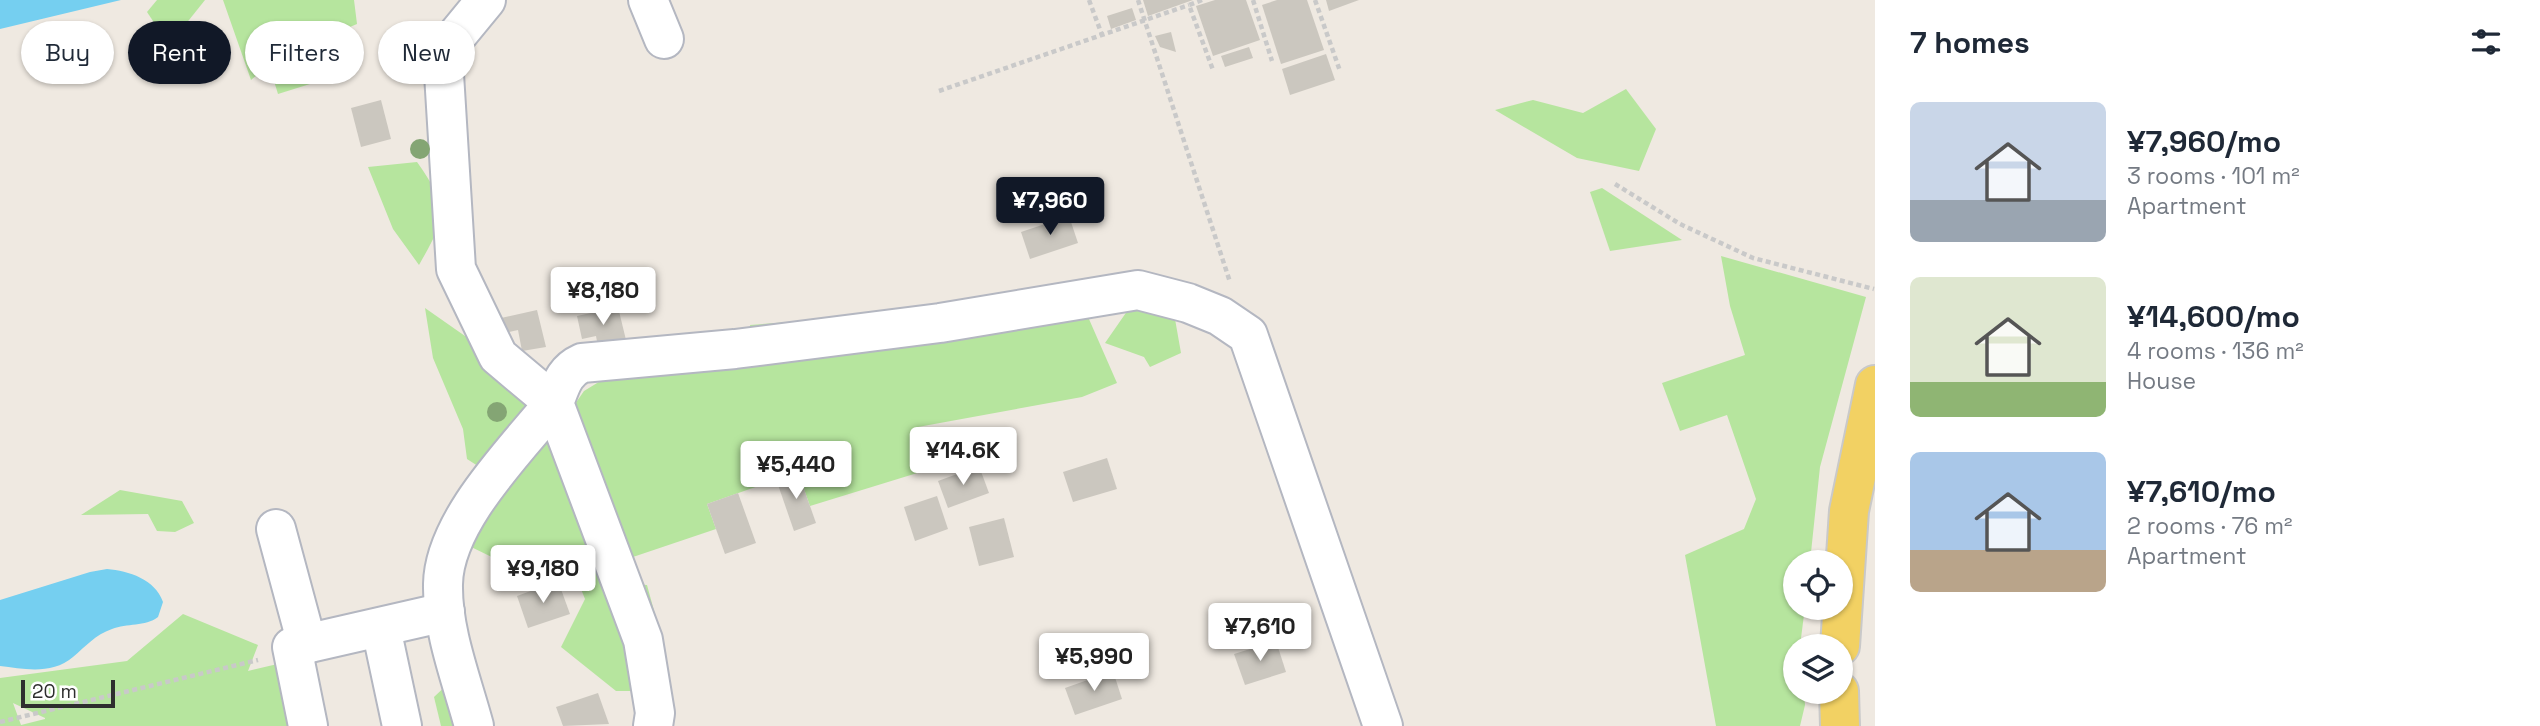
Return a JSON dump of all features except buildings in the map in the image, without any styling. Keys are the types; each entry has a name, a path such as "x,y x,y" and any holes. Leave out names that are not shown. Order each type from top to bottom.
{"main road":[{"path":"1841,634 1849,511 1875,384"}],"street":[{"path":"486,0 449,45 444,74 456,270 498,356 554,403 643,640 654,704 653,726"},
{"path":"648,0 664,39"},
{"path":"474,726 445,612 443,585 448,551 481,494 554,403 565,375 582,363 735,349 940,323 1138,290 1188,303 1220,316 1248,335 1383,726"},
{"path":"276,530 300,648 308,726"},
{"path":"300,648 445,612"},
{"path":"381,628 402,726"}],"path":[{"path":"1089,0 1102,35"},
{"path":"1138,0 1231,285"},
{"path":"939,91 1203,0"},
{"path":"1254,0 1272,61"},
{"path":"1315,0 1340,71"},
{"path":"1189,5 1213,70"},
{"path":"1615,184 1680,224 1753,258 1874,289"},
{"path":"0,722 300,648"}],"green space":[{"path":"157,0 205,0 188,21 153,21 147,12"},
{"path":"223,0 354,0 357,21 245,21 245,63"},
{"path":"275,84 310,84 278,94"},
{"path":"1626,89 1656,129 1639,171 1577,158 1495,110 1533,100 1583,113"},
{"path":"417,162 435,192 441,214 435,235 419,265 393,229 368,167"},
{"path":"1602,188 1682,240 1610,251 1590,192"},
{"path":"1721,256 1866,297 1820,467 1811,550 1783,550 1783,620 1803,620 1802,634 1783,634 1783,704 1805,704 1800,726 1716,726 1685,555 1744,529 1756,499 1727,415 1680,431 1662,383 1745,355 1730,306"},
{"path":"1130,307 1175,319 1181,353 1150,367 1144,357 1105,343"},
{"path":"425,308 465,336 485,317 524,364 547,442 551,442 613,583 647,585 662,640 643,691 616,691 561,647 585,599 570,562 517,583 504,579 493,584 502,562 465,544 506,484 467,459 463,429 433,358"},
{"path":"1085,310 1117,383 1082,397 918,427 927,470 810,506 798,472 707,504 716,529 630,558 575,404 584,391 607,377 756,357 750,325 855,317"},
{"path":"120,490 182,501 194,523 175,532 157,531 148,514 81,515"},
{"path":"183,614 258,645 248,671 286,662 299,726 0,726 0,678 127,661","holes":["13,703 45,718 21,725"]},
{"path":"467,666 490,726 441,726 434,697"}],"water":[{"path":"0,0 121,0 33,21 21,21 21,24 0,29"},
{"path":"107,569 132,574 154,587 163,602 158,617 106,631 65,663 47,669 0,666 0,600"}]}
